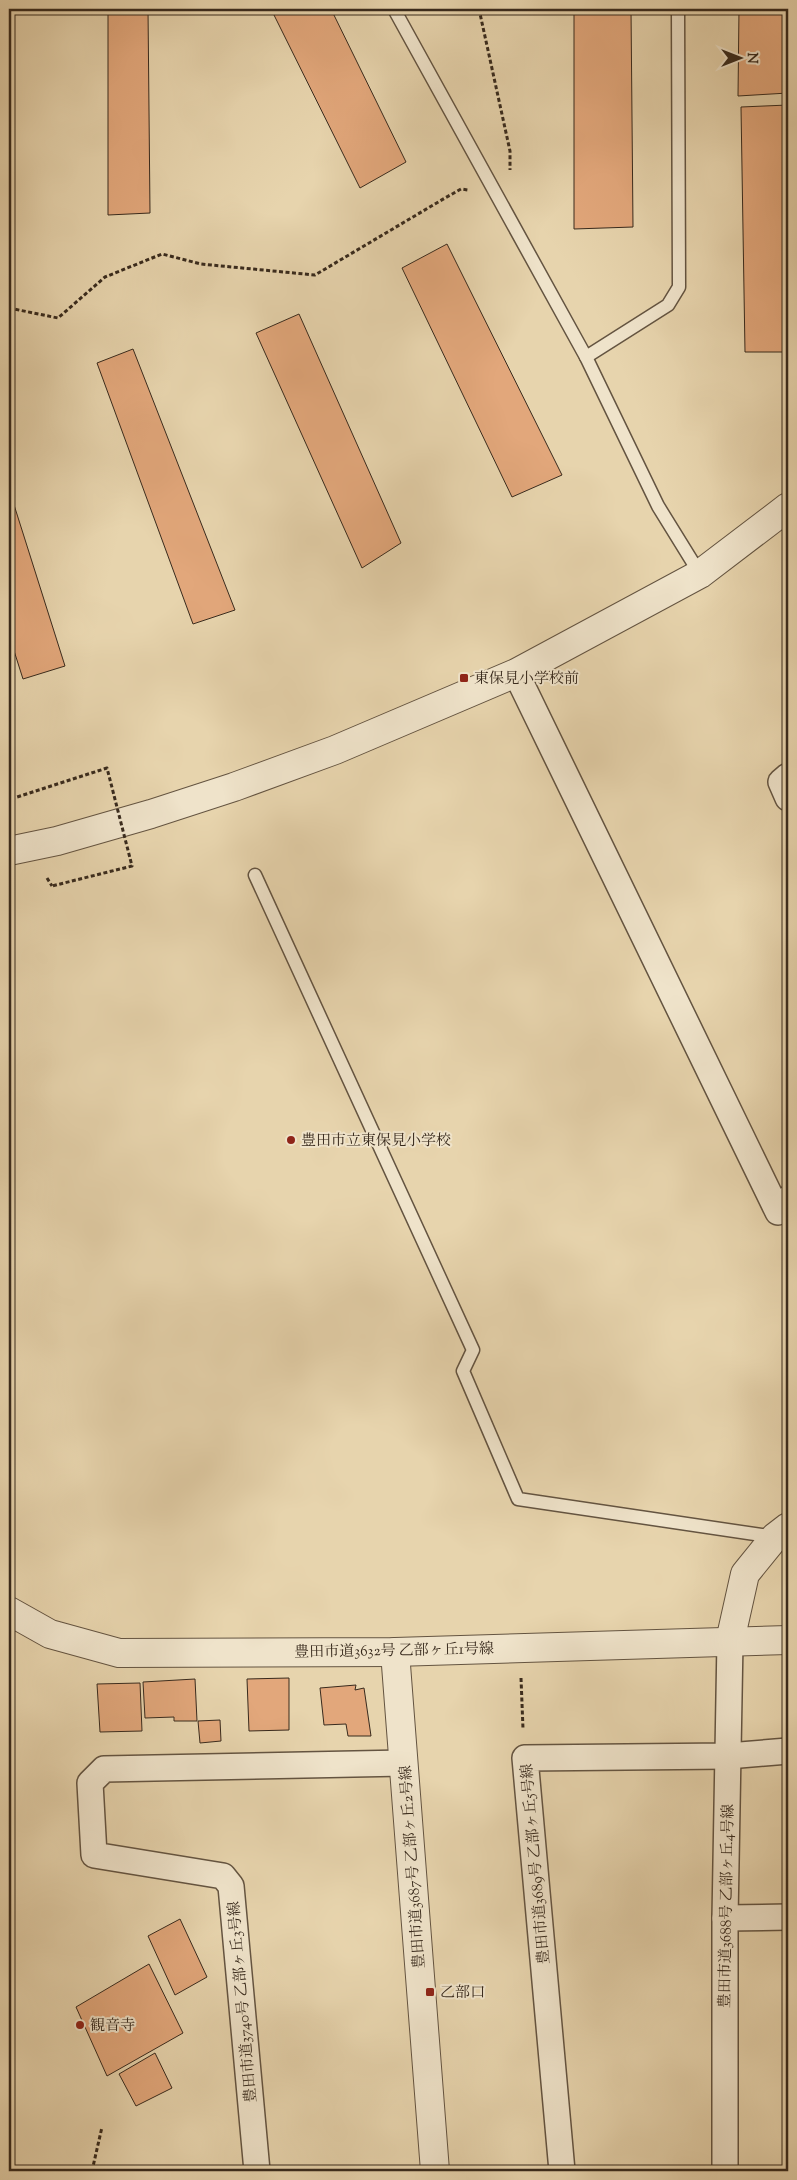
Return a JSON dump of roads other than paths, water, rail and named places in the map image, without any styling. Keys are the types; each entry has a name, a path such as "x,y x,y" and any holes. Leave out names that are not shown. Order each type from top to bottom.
{"street":[{"path":"9,852 57,841 142,817 234,787 335,750 516,674 700,574 786,513"},
{"path":"516,674 778,1212 788,1199"},
{"path":"788,776 781,782 788,798"},
{"path":"730,1641 744,1574 782,1532"},
{"name":"豊田市道3632号 乙部ヶ丘1号線","path":"9,1611 50,1634 119,1654 395,1652 788,1640"},
{"name":"豊田市道3688号 乙部ヶ丘4号線","path":"725,2171 725,1918 730,1641"},
{"name":"豊田市道3687号 乙部ヶ丘2号線","path":"395,1652 435,2171"},
{"name":"豊田市道3689号 乙部ヶ丘5号線","path":"562,2171 525,1758 728,1756 788,1751"},
{"name":"豊田市道3740号 乙部ヶ丘3号線","path":"257,2171 231,1886 223,1876 94,1855 90,1783 104,1769 404,1763"},
{"path":"725,1918 788,1916"}],"lane":[{"path":"394,9 492,183 586,357 658,506 700,574"},
{"path":"586,357 668,305 678,287 678,9"},
{"path":"255,875 473,1350 463,1371 518,1499 782,1532"}],"place":[{"name":"東保見小学校前","path":"464,678"},
{"name":"豊田市立東保見小学校","path":"291,1140"},
{"name":"乙部口","path":"430,1992"},
{"name":"観音寺","path":"80,2025"}]}
